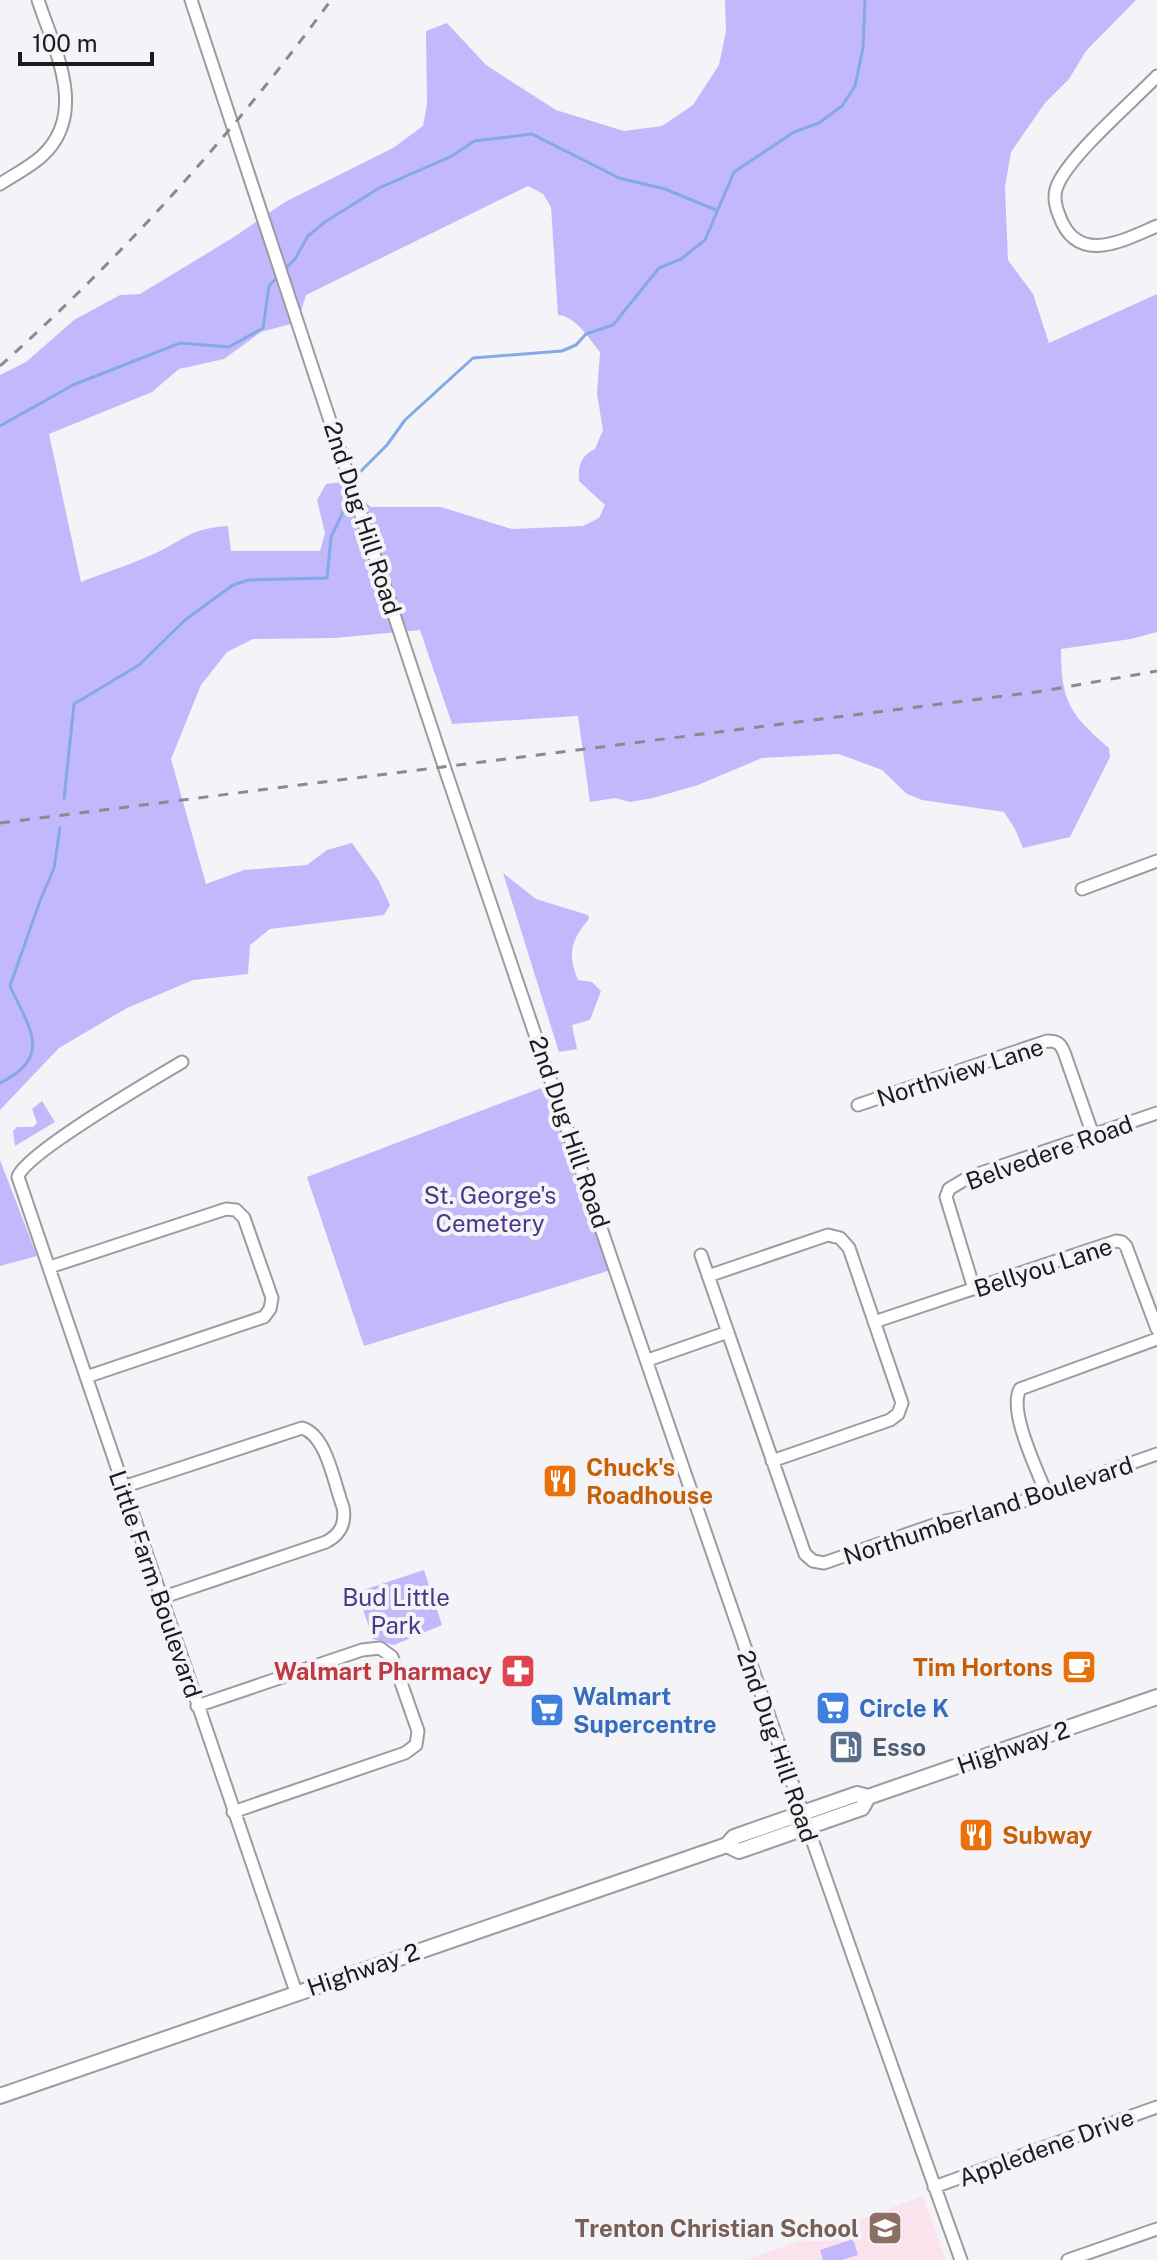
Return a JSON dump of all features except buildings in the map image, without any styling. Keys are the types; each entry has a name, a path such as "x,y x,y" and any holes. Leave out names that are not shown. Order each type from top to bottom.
{"main road":[{"name":"Highway 2","path":"0,2096 727,1845 739,1851 804,1820 862,1808 868,1797 1157,1697"}],"street":[{"path":"0,184 42,156 54,141 67,108 63,75 38,0"},
{"name":"2nd Dug Hill Road","path":"191,0 447,773 804,1820 961,2260"},
{"path":"1157,76 1079,155 1061,177 1054,193 1062,224 1072,238 1087,245 1107,246 1157,226"},
{"path":"1082,889 1157,861"},
{"name":"Northview Lane","path":"858,1105 1055,1041 1064,1052 1093,1135"},
{"name":"Little Farm Boulevard","path":"182,1062 25,1163 18,1177 19,1187 50,1267 296,1992"},
{"name":"Belvedere Road","path":"974,1289 946,1197 949,1189 969,1177 1157,1113"},
{"path":"50,1267 226,1209 236,1210 244,1218 272,1298 270,1309 264,1317 86,1377"},
{"path":"708,1276 828,1235 840,1238 849,1248 902,1403 898,1414 890,1420 772,1461"},
{"name":"Bellyou Lane","path":"874,1322 1116,1241 1122,1242 1132,1260 1157,1329"},
{"path":"648,1360 728,1332 701,1255"},
{"name":"Northumberland Boulevard","path":"728,1332 805,1554 813,1561 824,1563 945,1521 992,1512 1157,1454"},
{"path":"1046,1493 1017,1414 1016,1396 1020,1389 1157,1339"},
{"path":"123,1487 302,1428 316,1435 320,1442 343,1507 343,1524 334,1538 326,1542 161,1598"},
{"path":"197,1706 362,1650 380,1648 392,1657 418,1731 416,1745 405,1753 233,1812"},
{"name":"Appledene Drive","path":"934,2187 1157,2107"},
{"path":"1068,2260 1157,2229"}],"shaded area":[{"name":"Trenton Christian School","path":"923,2196 946,2260 746,2260"}],"green space":[{"path":"725,0 1136,0 1086,51 1069,79 1045,103 1011,152 1005,187 1008,260 1033,294 1049,343 1157,294 1157,632 1061,649 1063,682 1070,706 1085,726 1109,748 1110,757 1070,837 1023,848 1004,812 922,800 907,794 882,770 839,754 762,758 698,785 653,798 630,802 615,798 590,802 578,716 452,724 420,630 335,638 253,639 227,652 201,685 171,759 206,884 244,870 307,865 327,850 352,843 379,881 390,905 384,915 270,929 250,945 248,974 193,980 127,1008 59,1048 0,1110 0,375 26,362 74,320 120,295 140,294 285,202 393,148 423,126 427,104 426,31 447,23 486,65 556,110 624,131 662,126 693,105 719,65 726,31","holes":["528,186 543,194 551,207 558,315 571,319 600,352 597,394 603,430 595,449 581,462 579,476 579,481 605,505 599,518 583,526 512,529 441,507 371,507 342,482 326,484 317,500 325,533 320,551 231,551 228,526 215,527 190,534 149,556 81,582 49,434 152,392 179,369 224,359 261,332 298,322 306,295"]},
{"path":"503,873 536,899 588,915 589,919 575,941 573,962 578,980 592,982 601,991 590,1020 572,1025 577,1049 559,1052"},
{"name":"St. George's Cemetery","path":"549,1085 611,1270 364,1346 307,1177"},
{"path":"42,1101 55,1122 15,1146 13,1131 17,1127 33,1127 37,1123 32,1109"},
{"path":"0,1160 37,1256 0,1266"},
{"name":"Bud Little Park","path":"424,1570 442,1625 394,1645 373,1639 357,1592"},
{"path":"853,2239 858,2255 842,2260 823,2260 820,2250"}],"waterway":[{"path":"360,472 387,445 405,420 473,358 562,351 576,345 586,334 613,325 659,268 681,259 705,240 734,172 794,132 819,123 842,106 855,86 863,48 865,0"},
{"path":"284,270 295,259 308,236 325,222 379,188 452,156 474,141 532,134 619,178 665,189 716,210"},
{"path":"0,426 73,385 180,343 229,347 263,328 269,286 279,275"},
{"path":"64,799 74,704 139,665 185,620 233,585 249,580 327,578 331,537 344,510"},
{"path":"0,1083 17,1073 32,1052 29,1028 10,986 54,868 60,828"}],"railway":[{"path":"0,366 90,281 175,192 256,98 331,0"},
{"path":"0,823 1043,691 1157,671"}],"place":[{"name":"Chuck's Roadhouse","path":"560,1481"},
{"name":"Tim Hortons","path":"1079,1667"},
{"name":"Walmart Pharmacy","path":"518,1671"},
{"name":"Circle K","path":"833,1708"},
{"name":"Walmart Supercentre","path":"547,1710"},
{"name":"Esso","path":"846,1747"},
{"name":"Subway","path":"976,1835"},
{"name":"Trenton Christian School","path":"885,2228"}]}
